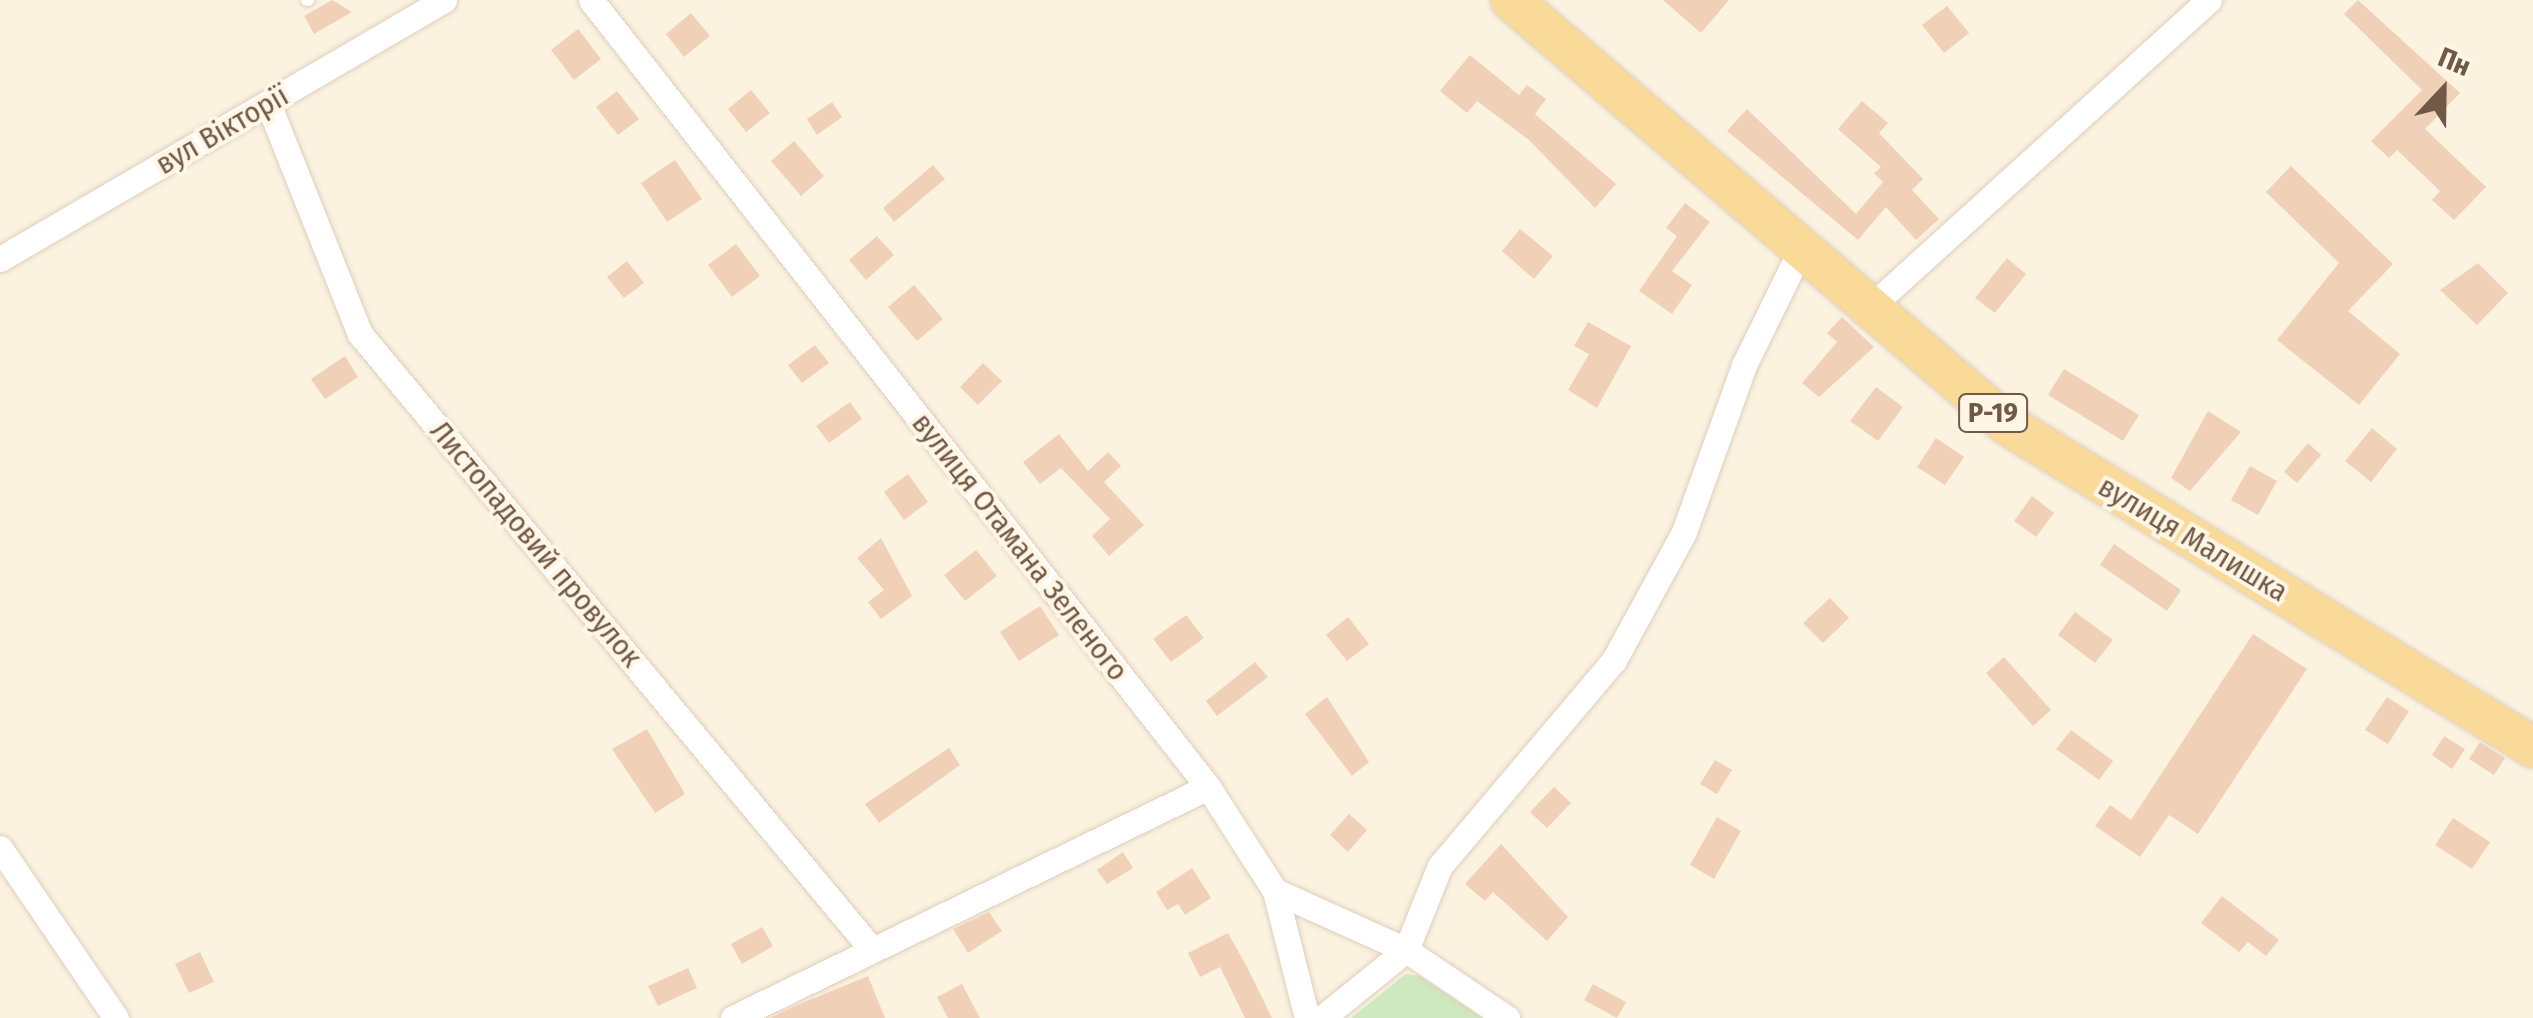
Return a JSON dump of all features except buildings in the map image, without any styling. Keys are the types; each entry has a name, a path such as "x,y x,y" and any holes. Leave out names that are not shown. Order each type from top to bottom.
{"main road":[{"name":"вулиця Малишка","path":"1511,0 1867,310 2008,425 2533,747"}],"street":[{"name":"вул Вікторії","path":"0,259 444,0"},
{"name":"вулиця Отамана Зеленого","path":"591,0 1208,786 1274,891 1307,1018"},
{"path":"1867,310 2210,0"},
{"name":"Листопадовий провулок","path":"268,104 360,334 869,946"},
{"path":"1322,1018 1406,950 1440,866 1614,660 1684,532 1744,365 1800,251"},
{"path":"733,1018 869,946 1208,786"},
{"path":"0,848 116,1018"},
{"path":"1274,891 1406,950 1508,1018"}],"green space":[{"path":"1406,974 1420,976 1483,1018 1351,1018"}]}
